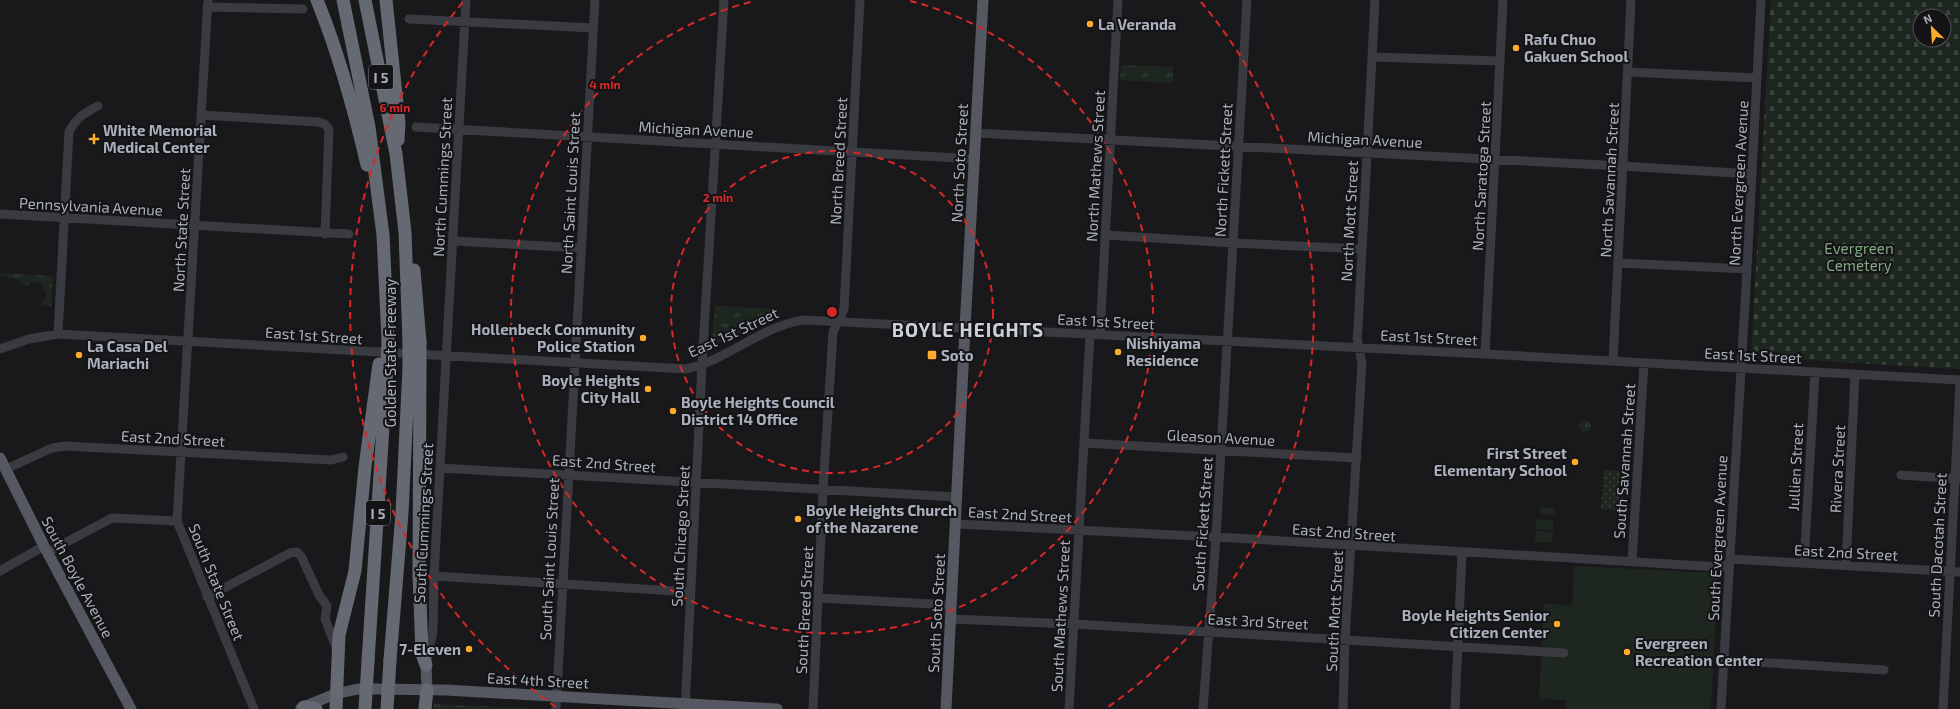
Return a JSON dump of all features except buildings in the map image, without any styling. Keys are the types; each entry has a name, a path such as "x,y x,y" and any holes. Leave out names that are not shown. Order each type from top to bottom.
{"highway":[{"path":"317,0 332,37 352,100 382,235"},
{"name":"Golden State Freeway","path":"343,0 369,127 382,235 385,337 365,709"},
{"name":"Golden State Freeway","path":"365,0 396,154 405,232 414,342 414,367 387,709"},
{"path":"386,0 400,123 396,154"},
{"path":"336,709 335,694 341,622 355,571 365,467 383,364"},
{"path":"414,367 422,654 426,665"},
{"path":"425,709 427,690"}],"main road":[{"name":"North Soto Street","path":"965,328 983,0"},
{"name":"South Soto Street","path":"946,709 965,328"},
{"name":"South Boyle Avenue","path":"0,458 46,549 131,709"},
{"name":"South Cummings Street","path":"426,665 427,690"},
{"name":"East 4th Street","path":"307,708 335,694 358,689 427,690 556,696 685,706 777,709"}],"street":[{"name":"North Cummings Street","path":"446,356 466,0"},
{"name":"North Saint Louis Street","path":"574,364 595,0"},
{"name":"South Chicago Street","path":"685,706 702,366 724,0"},
{"name":"North Breed Street","path":"838,322 844,309 854,151 860,0"},
{"name":"North Mathews Street","path":"1100,334 1118,0"},
{"name":"North Fickett Street","path":"1228,340 1247,0"},
{"name":"North Mott Street","path":"1360,348 1357,338 1375,0"},
{"name":"North Saratoga Street","path":"1485,354 1503,0"},
{"name":"North Savannah Street","path":"1613,361 1619,263 1622,166 1629,72 1631,0"},
{"name":"North Evergreen Avenue","path":"1740,368 1748,269 1761,0"},
{"path":"208,4 303,9"},
{"name":"North State Street","path":"189,341 208,4"},
{"path":"409,19 593,28"},
{"path":"1372,57 1500,61"},
{"path":"1629,72 1757,78"},
{"path":"58,334 69,132 74,121 82,114 98,106"},
{"path":"201,115 320,122 326,124 329,129 325,234"},
{"name":"Michigan Avenue","path":"416,127 854,151 975,160"},
{"name":"Michigan Avenue","path":"976,133 1752,174"},
{"name":"Pennsylvania Avenue","path":"0,214 195,227 349,234"},
{"path":"1106,234 1233,243 1361,249"},
{"path":"453,241 581,248"},
{"path":"1619,263 1748,269"},
{"name":"East 1st Street","path":"0,349 29,339 58,334 668,370 702,366 782,324 804,320 1228,340 1855,374 1960,382"},
{"name":"South Breed Street","path":"814,709 823,490 833,332 838,322"},
{"name":"South Mathews Street","path":"1069,709 1090,334"},
{"name":"South Fickett Street","path":"1203,709 1216,537 1228,340"},
{"name":"South State Street","path":"189,341 177,521 254,709"},
{"name":"South Mott Street","path":"1343,709 1345,640 1352,547 1362,364 1360,348"},
{"name":"South Cummings Street","path":"426,665 433,631 434,576 446,356"},
{"name":"South Savannah Street","path":"1632,561 1644,363"},
{"name":"South Saint Louis Street","path":"556,709 574,364"},
{"name":"South Evergreen Avenue","path":"1721,709 1740,368"},
{"name":"Jullien Street","path":"1804,564 1815,372"},
{"name":"Rivera Street","path":"1846,565 1855,374"},
{"name":"South Dacotah Street","path":"1943,709 1955,572 1960,382"},
{"name":"Gleason Avenue","path":"1084,443 1356,458"},
{"name":"East 2nd Street","path":"6,469 52,448 65,446 331,460 343,458"},
{"name":"East 2nd Street","path":"440,468 957,497"},
{"path":"1902,475 1958,479"},
{"path":"0,571 112,518 177,521"},
{"name":"East 2nd Street","path":"956,524 1216,537 1352,547 1632,561 1720,567 1730,561 1846,565 1955,572"},
{"path":"207,597 290,553 297,552 301,556 319,595 327,606 326,619 338,653"},
{"path":"1455,709 1462,553"},
{"path":"434,576 691,592"},
{"path":"819,598 951,606"},
{"name":"East 3rd Street","path":"950,619 1074,624 1564,653"},
{"path":"1724,660 1884,670"}],"green space":[{"name":"Evergreen Cemetery","path":"1771,0 1960,0 1960,369 1751,357"},
{"path":"1121,65 1173,67 1173,83 1120,80"},
{"path":"0,273 53,276 51,306 41,304 45,300 46,294 41,284 32,282 26,286 16,279 0,276"},
{"path":"715,306 774,309 774,316 717,344 712,341"},
{"path":"1583,420 1587,420 1591,426 1587,432 1583,432 1579,428 1579,424"},
{"path":"1604,470 1620,471 1618,510 1601,509"},
{"path":"1540,507 1555,508 1555,515 1540,514"},
{"path":"1536,519 1553,520 1553,530 1536,529"},
{"path":"1536,531 1553,532 1552,542 1535,542"},
{"name":"Evergreen Recreation Center","path":"1574,566 1718,573 1711,709 1565,709 1566,700 1539,699 1544,604 1572,605"},
{"path":"434,704 546,709 433,709"}],"place":[{"name":"La Veranda","path":"1090,24"},
{"name":"Rafu Chuo Gakuen School","path":"1516,48"},
{"name":"White Memorial Medical Center","path":"94,139"},
{"name":"Hollenbeck Community Police Station","path":"643,338"},
{"name":"Nishiyama Residence","path":"1118,352"},
{"name":"La Casa Del Mariachi","path":"79,355"},
{"name":"Soto","path":"932,355"},
{"name":"Boyle Heights City Hall","path":"648,389"},
{"name":"Boyle Heights Council District 14 Office","path":"673,411"},
{"name":"First Street Elementary School","path":"1575,462"},
{"name":"Boyle Heights Church of the Nazarene","path":"798,519"},
{"name":"Boyle Heights Senior Citizen Center","path":"1557,624"},
{"name":"7-Eleven","path":"469,649"},
{"name":"Evergreen Recreation Center","path":"1627,652"}],"district":[{"name":"BOYLE HEIGHTS","path":"968,329"}]}
